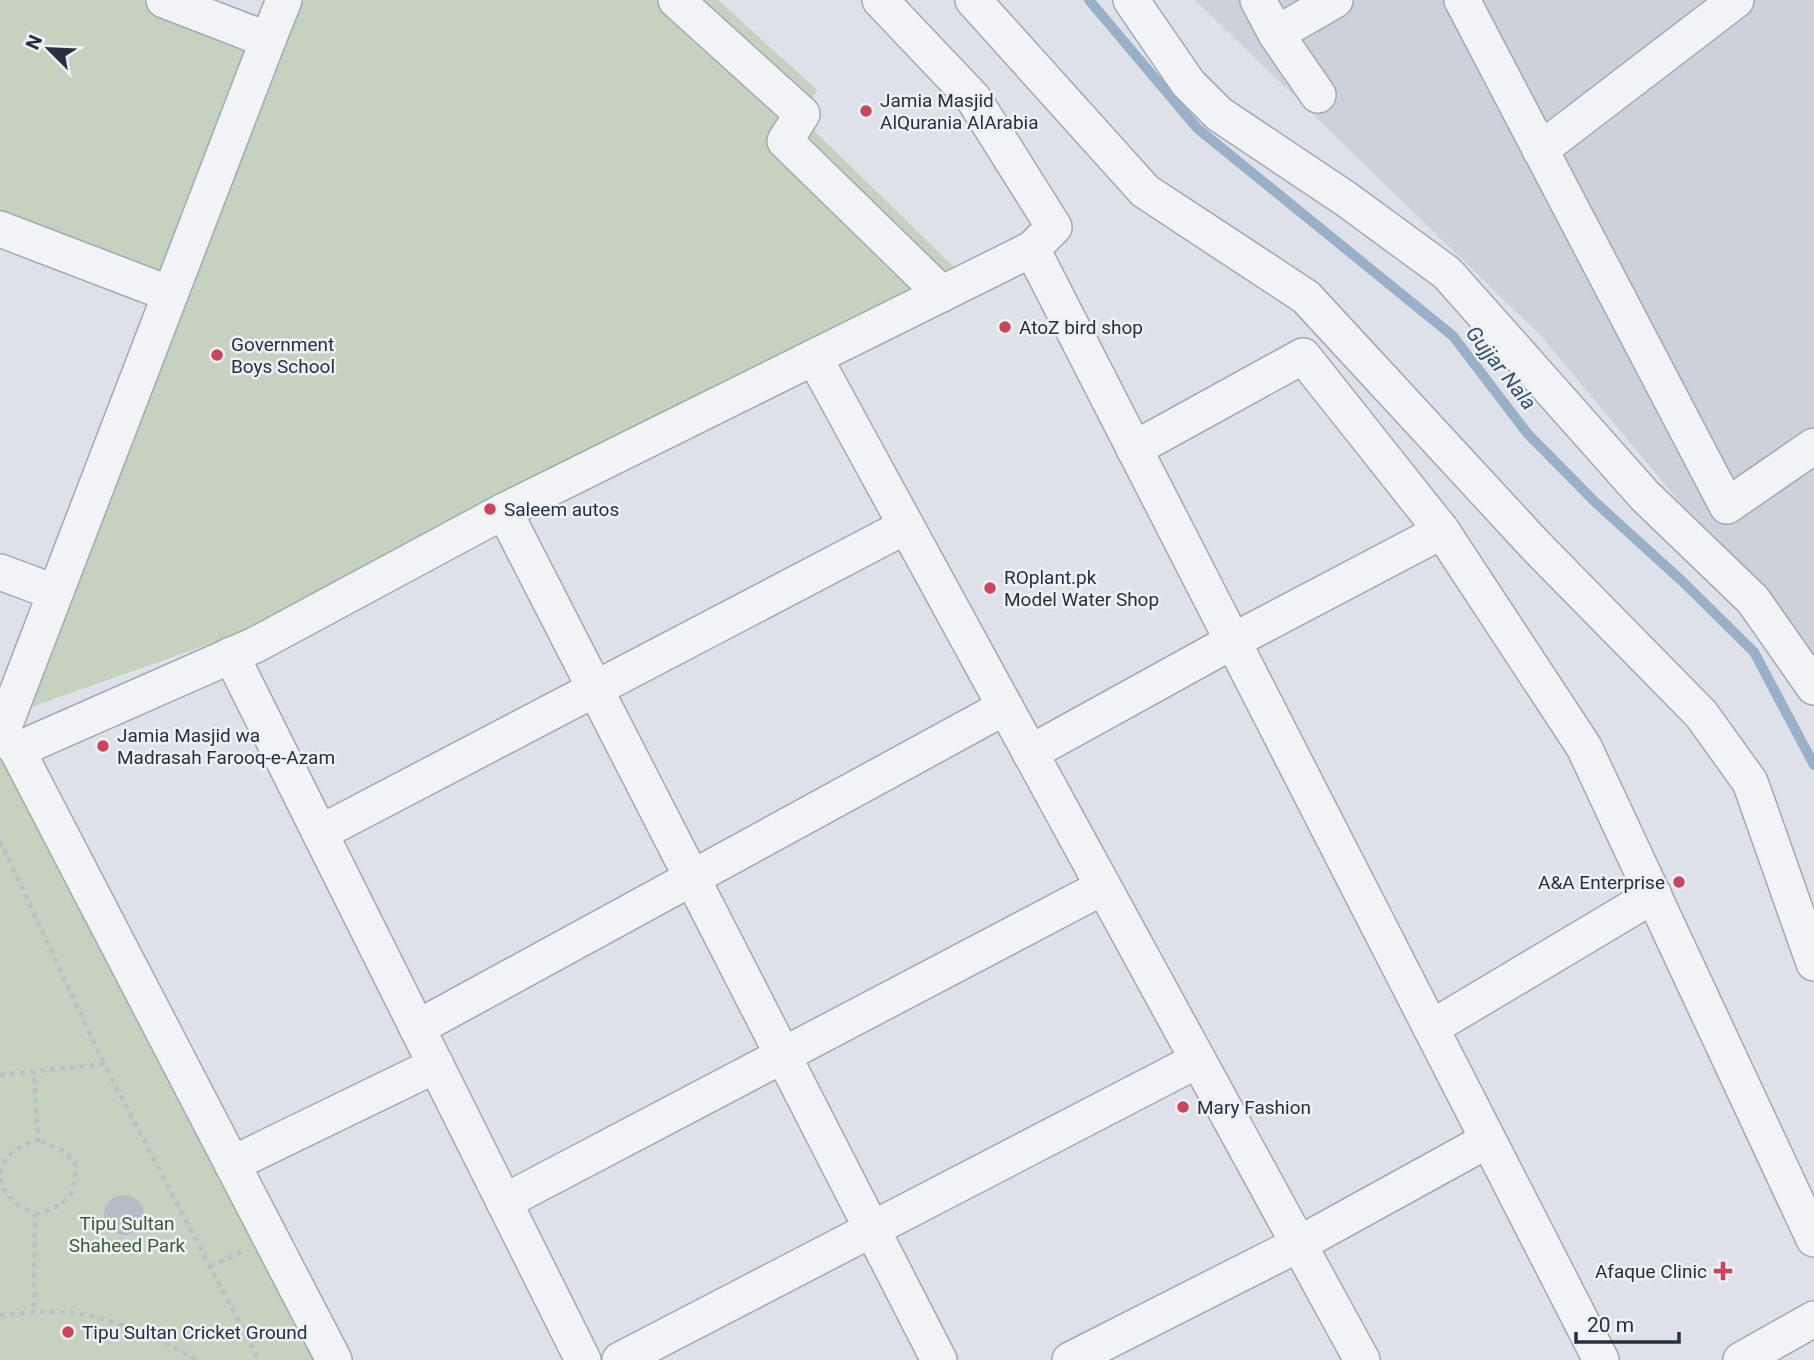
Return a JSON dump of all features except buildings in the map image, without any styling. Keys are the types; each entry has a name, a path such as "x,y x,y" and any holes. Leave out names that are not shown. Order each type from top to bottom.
{"street":[{"path":"164,0 268,40"},
{"path":"284,0 54,592 6,740 334,1360"},
{"path":"676,0 802,114 785,141 942,294"},
{"path":"6,740 231,655 504,511 1032,249 1054,227 973,98 880,0"},
{"path":"973,0 1144,191 1306,297 1535,545 1701,714 1750,782 1814,963"},
{"path":"1131,0 1188,83 1219,114 1346,199 1447,273 1646,496 1754,600 1814,687"},
{"path":"1258,0 1276,34 1318,95"},
{"path":"1276,34 1335,0"},
{"path":"1462,0 1727,506 1814,446"},
{"path":"1541,150 1736,0"},
{"path":"0,229 170,295"},
{"path":"1032,249 1601,1360"},
{"path":"1134,449 1303,356 1442,531 1584,747 1814,1239"},
{"path":"814,357 1362,1360"},
{"path":"504,511 939,1360"},
{"path":"320,833 906,526"},
{"path":"1030,753 1233,641 1442,531"},
{"path":"0,572 54,592"},
{"path":"231,655 583,1360"},
{"path":"417,1028 1005,707"},
{"path":"504,1202 1103,887"},
{"path":"1431,1028 1654,895"},
{"path":"620,1360 1198,1060"},
{"path":"232,1164 436,1065"},
{"path":"1070,1360 1298,1244 1488,1140"},
{"path":"1741,1360 1814,1319"}],"path":[{"path":"0,846 1,843 104,1064 259,1360"},
{"path":"0,1074 104,1064"},
{"path":"34,1071 38,1140"},
{"path":"0,1173 5,1159 19,1145 38,1140 61,1150 75,1162 76,1179 72,1194 56,1209 35,1214 16,1205 4,1194 0,1179"},
{"path":"34,1313 35,1214"},
{"path":"0,1315 57,1311 110,1322 163,1341 198,1360"}],"shaded area":[{"path":"1195,0 1814,0 1814,663 1542,337"}],"green space":[{"path":"0,0 164,0 268,40 170,294 0,229"},
{"path":"296,0 718,0 817,90 801,118 957,270 246,631 23,710"},
{"name":"Tipu Sultan Shaheed Park","path":"0,737 334,1360 0,1360"}],"waterway":[{"name":"Gujjar Nala","path":"1089,0 1197,128 1453,336 1527,433 1595,502 1682,581 1754,652 1814,765"}],"place":[{"name":"Jamia Masjid AlQurania AlArabia","path":"866,111"},
{"name":"AtoZ bird shop","path":"1005,327"},
{"name":"Government Boys School","path":"217,355"},
{"name":"Saleem autos","path":"490,509"},
{"name":"ROplant.pk Model Water Shop","path":"990,588"},
{"name":"Jamia Masjid wa Madrasah Farooq-e-Azam","path":"103,746"},
{"name":"A&A Enterprise","path":"1679,882"},
{"name":"Mary Fashion","path":"1183,1107"},
{"name":"Afaque Clinic","path":"1723,1271"},
{"name":"Tipu Sultan Cricket Ground","path":"68,1332"}]}
